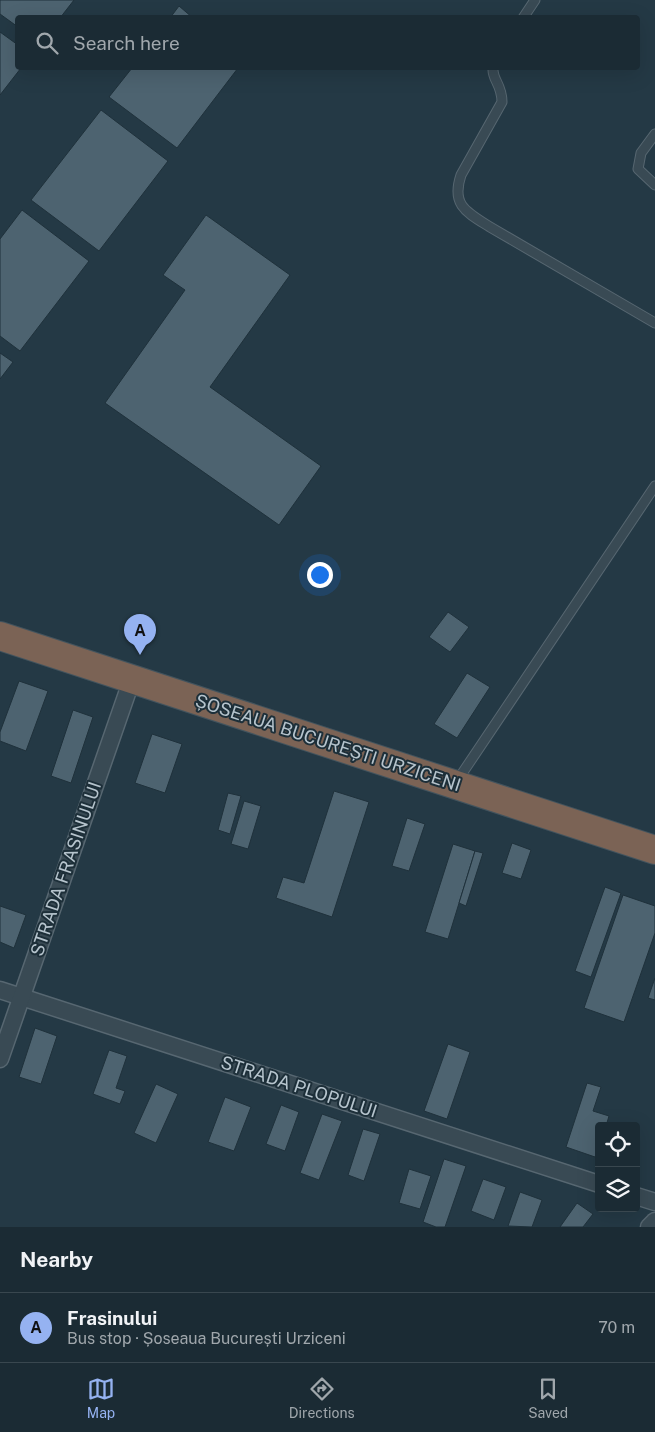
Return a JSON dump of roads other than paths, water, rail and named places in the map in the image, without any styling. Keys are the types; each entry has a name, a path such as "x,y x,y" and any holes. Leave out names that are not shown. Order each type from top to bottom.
{"highway":[{"name":"ȘOSEAUA BUCUREȘTI URZICENI","path":"0,636 655,850"}],"street":[{"name":"STRADA FRASINULUI","path":"0,1059 132,679"},
{"name":"STRADA PLOPULUI","path":"0,990 595,1183"},
{"path":"640,1197 655,1202"},
{"path":"649,1227 655,1221"}],"lane":[{"path":"525,15 535,0"},
{"path":"493,70 492,73 502,90 502,102 461,175 456,188 459,202 468,213 490,227 655,323"},
{"path":"655,134 641,154 638,169 655,186"},
{"path":"455,784 655,486"}],"place":[{"name":"Frasinului","path":"140,655"}]}
